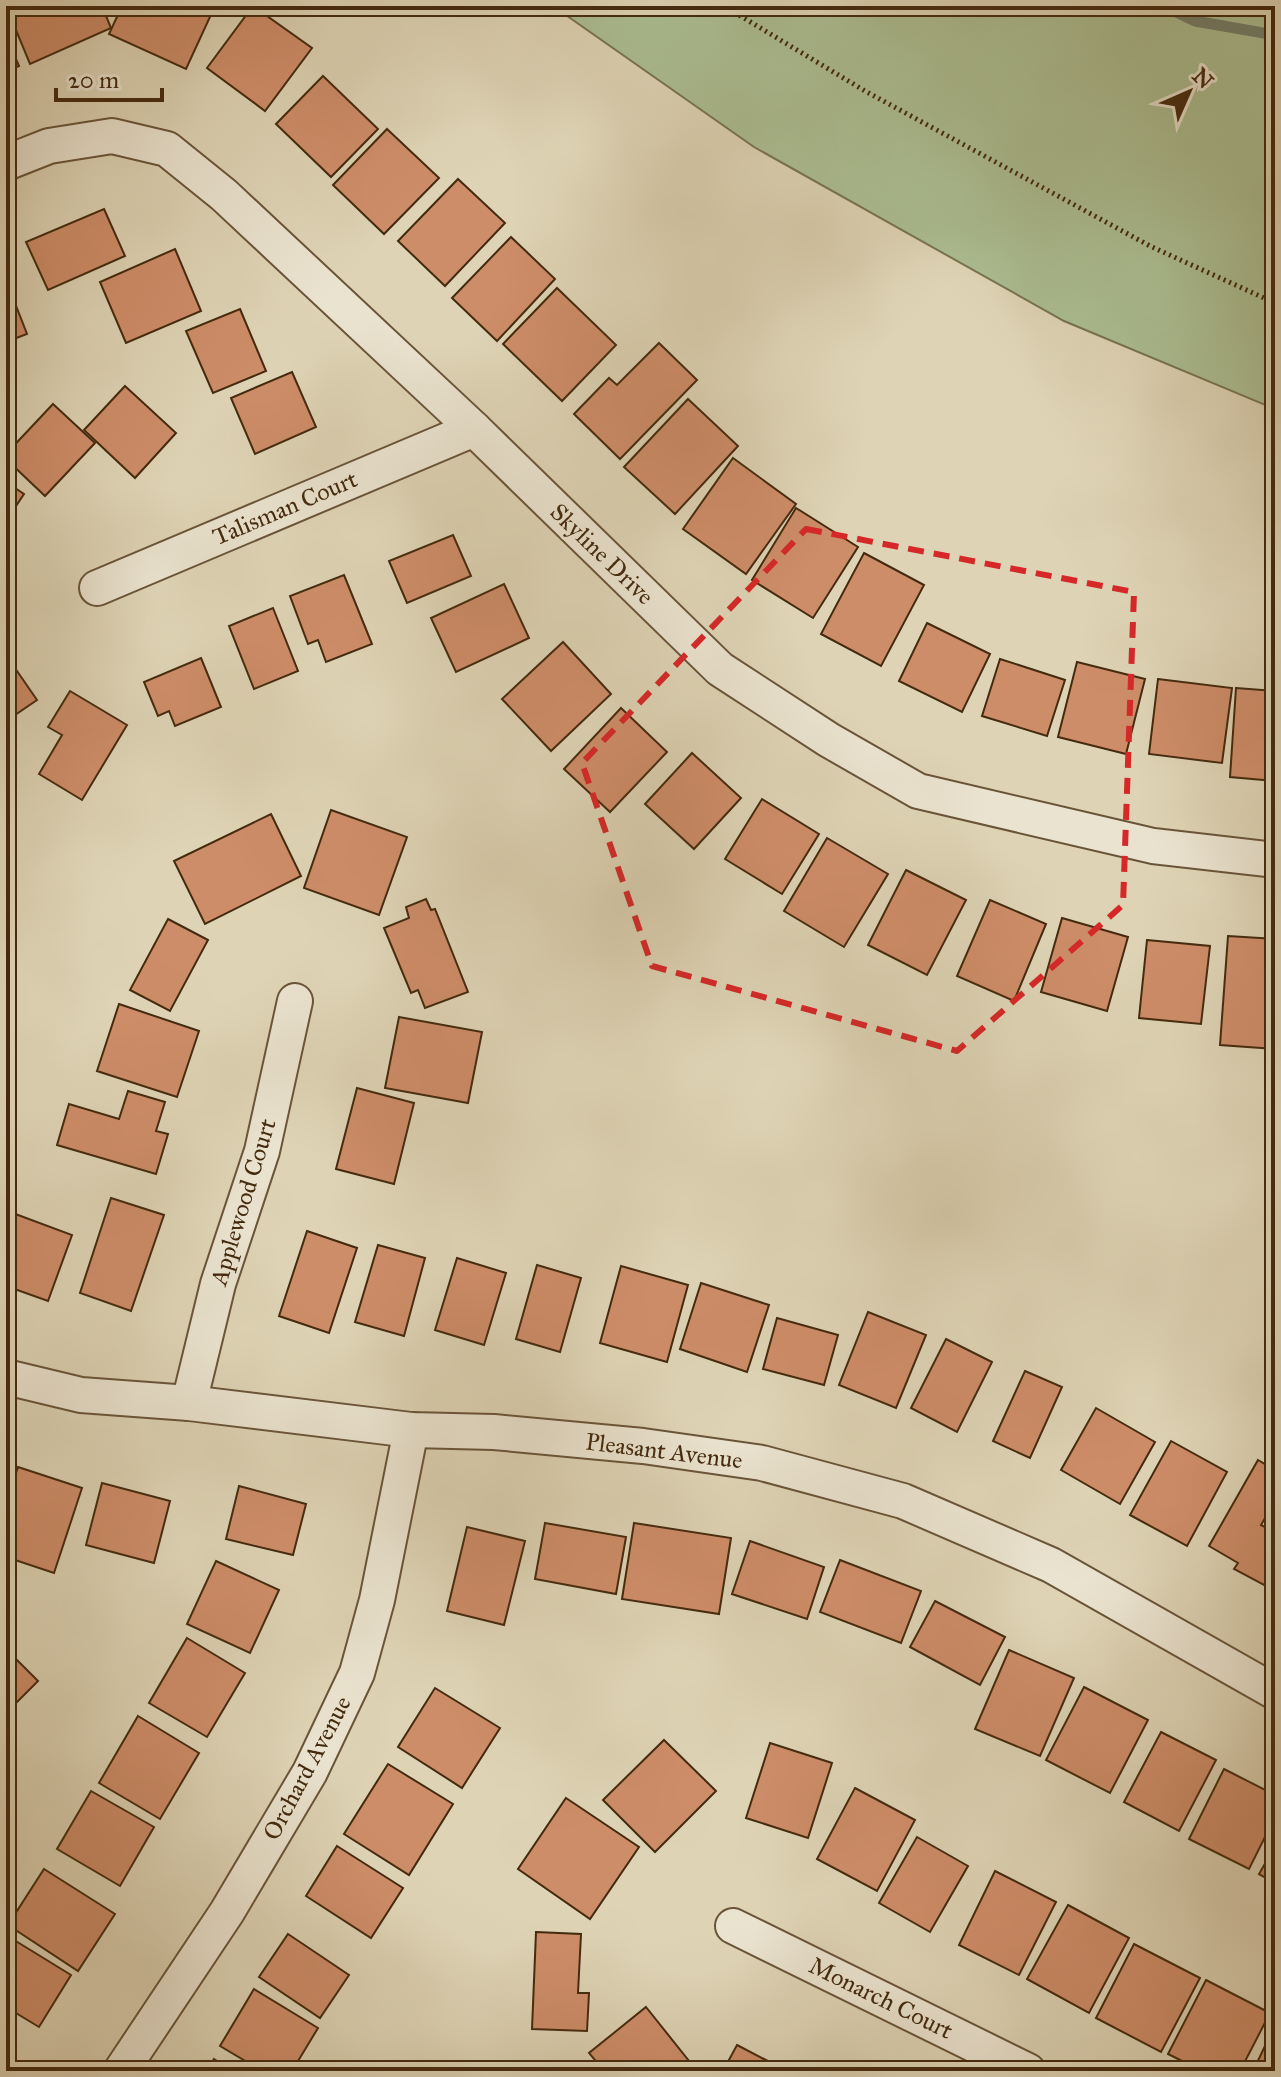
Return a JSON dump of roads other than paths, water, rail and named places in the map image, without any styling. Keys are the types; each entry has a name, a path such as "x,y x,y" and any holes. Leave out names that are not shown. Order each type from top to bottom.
{"street":[{"name":"Skyline Drive","path":"6,163 49,146 112,136 167,149 224,195 474,429 720,669 829,740 918,791 1153,846 1275,860"},
{"name":"Talisman Court","path":"97,588 474,429"},
{"name":"Applewood Court","path":"189,1403 218,1284 262,1151 295,1001"},
{"name":"Pleasant Avenue","path":"6,1377 81,1395 189,1403 411,1430 494,1432 643,1446 762,1463 903,1501 1051,1565 1275,1692"},
{"name":"Orchard Avenue","path":"121,2071 227,1912 303,1785 357,1673 377,1600 411,1430"},
{"name":"Monarch Court","path":"733,1926 1028,2071"}],"waterway":[{"path":"1164,6 1195,21 1275,35"}]}
